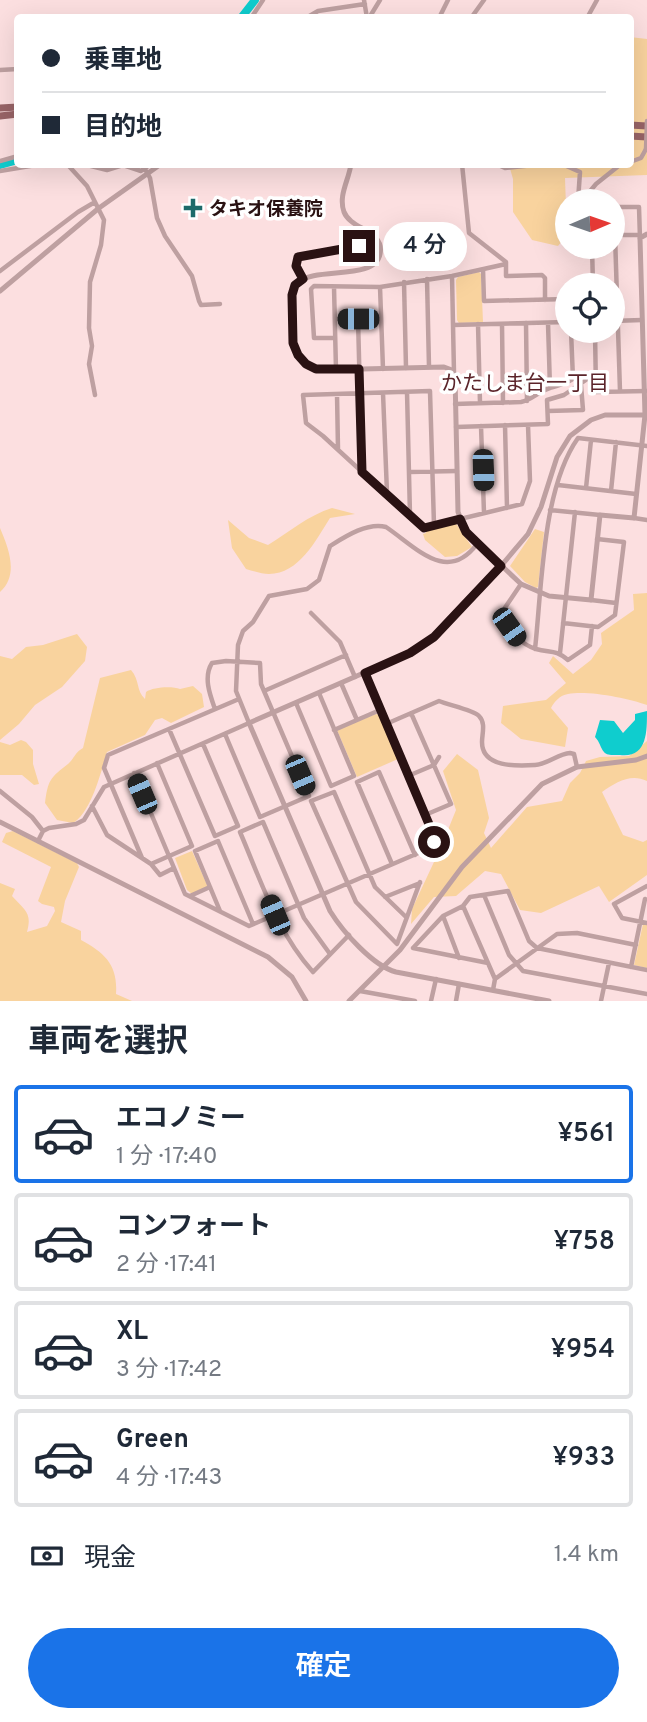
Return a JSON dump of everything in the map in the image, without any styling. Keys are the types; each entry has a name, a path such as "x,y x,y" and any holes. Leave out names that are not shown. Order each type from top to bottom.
{"street":[{"path":"314,14 365,2"},
{"path":"323,10 324,14"},
{"path":"634,161 641,158 646,149 647,130"},
{"path":"0,171 18,168"},
{"path":"71,168 87,186 104,225 90,282 89,328 92,346 89,364 95,395"},
{"path":"94,168 115,168"},
{"path":"132,168 147,171"},
{"path":"149,168 147,171 157,218 165,236 192,276 198,301 201,305 220,304"},
{"path":"0,291 97,205 153,168"},
{"path":"350,168 342,195 344,211 354,225 375,237 380,246 379,258 366,268 303,279 295,285 292,295 295,349 310,367 321,370 447,367 455,376"},
{"path":"462,168 469,233 506,262 506,276 542,275 545,278 545,300"},
{"path":"571,168 580,172 580,189"},
{"path":"591,189 616,168"},
{"path":"0,271 78,212 97,205"},
{"path":"625,207 639,207 644,258 642,320 646,415 634,518"},
{"path":"639,214 647,214"},
{"path":"303,279 296,266 300,256 359,246 368,232"},
{"path":"625,236 640,238 647,234"},
{"path":"335,338 314,338 312,334 314,286 380,286 452,276 506,264"},
{"path":"483,269 484,301 555,300"},
{"path":"452,276 457,471 460,519 466,532 521,584 541,594 616,603"},
{"path":"427,279 429,367"},
{"path":"404,282 406,368"},
{"path":"380,286 383,369"},
{"path":"334,287 336,370"},
{"path":"335,319 358,319 362,472"},
{"path":"625,321 642,320"},
{"path":"526,323 527,401"},
{"path":"548,323 550,388"},
{"path":"453,325 555,323"},
{"path":"478,324 480,404"},
{"path":"502,324 503,403"},
{"path":"455,404 527,401 550,388 560,387 573,379 572,343"},
{"path":"595,343 596,392 646,391"},
{"path":"617,343 620,391"},
{"path":"456,427 548,424 547,400 564,395 596,373"},
{"path":"548,411 583,410 581,384"},
{"path":"434,526 430,391 303,395 306,423 424,528 434,526 522,504 530,481 528,425"},
{"path":"407,392 410,516"},
{"path":"383,393 387,494"},
{"path":"337,394 338,450"},
{"path":"38,841 43,831 52,827 81,822 100,790 110,783 410,653 434,637 528,534 541,507 557,457 570,436 591,420 605,415 646,415"},
{"path":"505,425 507,508"},
{"path":"481,426 484,513"},
{"path":"535,649 550,510 569,451 578,438 644,445"},
{"path":"586,488 592,440"},
{"path":"611,491 616,442"},
{"path":"409,472 457,471"},
{"path":"558,485 636,494"},
{"path":"550,510 647,520"},
{"path":"560,653 575,512"},
{"path":"591,600 600,515"},
{"path":"477,544 461,561 440,563 386,527 377,524 330,546 319,580 307,589 270,596 253,622 243,631 236,661 235,685 323,894 334,916 349,935 383,967 549,1001"},
{"path":"563,623 598,627 615,615 624,542 597,539"},
{"path":"521,584 500,615 517,639 535,649 560,653 568,660 590,645 592,626"},
{"path":"312,613 334,634 355,677"},
{"path":"264,691 346,655"},
{"path":"215,709 208,687 209,668 216,661 260,663 261,684 309,796 260,817 225,734"},
{"path":"134,773 185,894 249,926 415,855 431,848 434,836 365,673"},
{"path":"341,683 357,720"},
{"path":"296,703 331,786 354,776 319,693"},
{"path":"142,858 104,768 108,755 239,699"},
{"path":"386,724 437,701 475,713 483,722 484,752 505,765 536,765 570,753 574,754 577,766"},
{"path":"334,730 380,710"},
{"path":"411,713 451,804 425,815"},
{"path":"169,729 215,836 238,827 202,743"},
{"path":"349,1001 400,950 456,874 512,818 530,795 552,778 577,766 629,761 647,756"},
{"path":"408,776 434,765 439,757"},
{"path":"151,864 192,846 157,763"},
{"path":"393,864 357,782 379,772 415,855"},
{"path":"0,791 32,817 43,831"},
{"path":"385,897 421,882 397,944 359,906 312,801 334,792 376,889 406,917"},
{"path":"92,805 107,835 151,864 160,875 174,868"},
{"path":"0,822 268,957 292,977 306,1001"},
{"path":"330,954 309,926 298,905 263,822 240,832 275,915 287,938 313,972 349,935"},
{"path":"220,912 195,851 218,841 253,924"},
{"path":"647,886 614,904 622,918 647,923"},
{"path":"190,896 210,887"},
{"path":"488,963 413,948 443,916 463,906 470,897 508,891 529,941 537,948 647,970"},
{"path":"484,895 510,956 523,971 647,994"},
{"path":"628,896 646,899 631,967"},
{"path":"463,906 495,979"},
{"path":"443,916 459,958"},
{"path":"492,990 495,979 557,934 577,933 636,945"},
{"path":"601,1001 609,963"},
{"path":"431,1001 436,979"},
{"path":"457,1000 459,984"},
{"path":"359,991 415,1001"}],"shaded area":[{"path":"634,37 647,39 647,175 565,178 565,189 555,189 555,245 532,240 513,212 513,179 510,168 634,168"},
{"path":"479,272 483,322 459,323 456,280 458,277"},
{"path":"332,508 355,514 330,518 306,554 280,572 266,574 246,569 232,548 228,520 249,538 268,545 307,519"},
{"path":"455,522 472,547 457,556 445,557 425,540 423,534 426,529"},
{"path":"0,528 9,553 11,570 6,585 0,592"},
{"path":"535,529 544,532 536,588 525,582 510,566"},
{"path":"647,593 647,705 596,694 576,693 562,696 551,708 568,728 565,747 521,739 501,723 503,706 546,700 566,683 549,663 553,656 573,674 591,660 602,644 601,633 634,610 633,594"},
{"path":"77,634 87,647 85,661 62,687 35,705 19,724 0,740 0,656 12,659 26,647 43,645"},
{"path":"131,670 145,699 146,692 153,689 193,686 202,694 204,707 171,723 162,718 155,720 145,735 107,752 85,810 73,823 57,820 45,803 47,789 54,776 83,748 100,678"},
{"path":"379,715 398,759 357,777 337,730"},
{"path":"21,740 33,750 33,764 39,784 34,785 22,775 0,775 0,742 10,745"},
{"path":"647,741 647,781 629,778 602,792 623,835 643,842 647,840 647,875 609,902 599,886 541,913 520,910 501,874 485,871 456,896 434,897 411,924 412,909 456,810 443,771 457,754 478,770 489,818 484,833 491,848 527,807 562,801 570,783 580,773 586,761 600,757 629,756"},
{"path":"13,831 77,863 79,867 65,901 61,922 81,931 81,940 103,955 115,975 116,994 132,1001 0,1001 0,883 15,889 12,896 28,916 27,932 47,926 55,911 54,907 38,901 51,867 2,842 6,833"},
{"path":"192,851 208,887 192,894 187,890 175,858"},
{"path":"643,924 647,925 647,968 634,965"}],"water":[{"path":"647,711 646,735 636,752 629,755 611,755 604,752 595,737 600,720 614,721 623,733 635,720 635,714"}],"waterway":[{"path":"244,14 255,0"},
{"path":"0,165 14,161"}],"place":[{"name":"タキオ保養院","path":"193,208"}],"district":[{"name":"かたしま台一丁目","path":"525,383"}],"route":[{"path":"359,246 298,257 296,266 303,279 295,285 292,295 295,349 303,361 316,369 359,369 362,472 424,528 460,519 466,532 501,566 434,637 410,653 365,673 434,836 434,842"}]}
